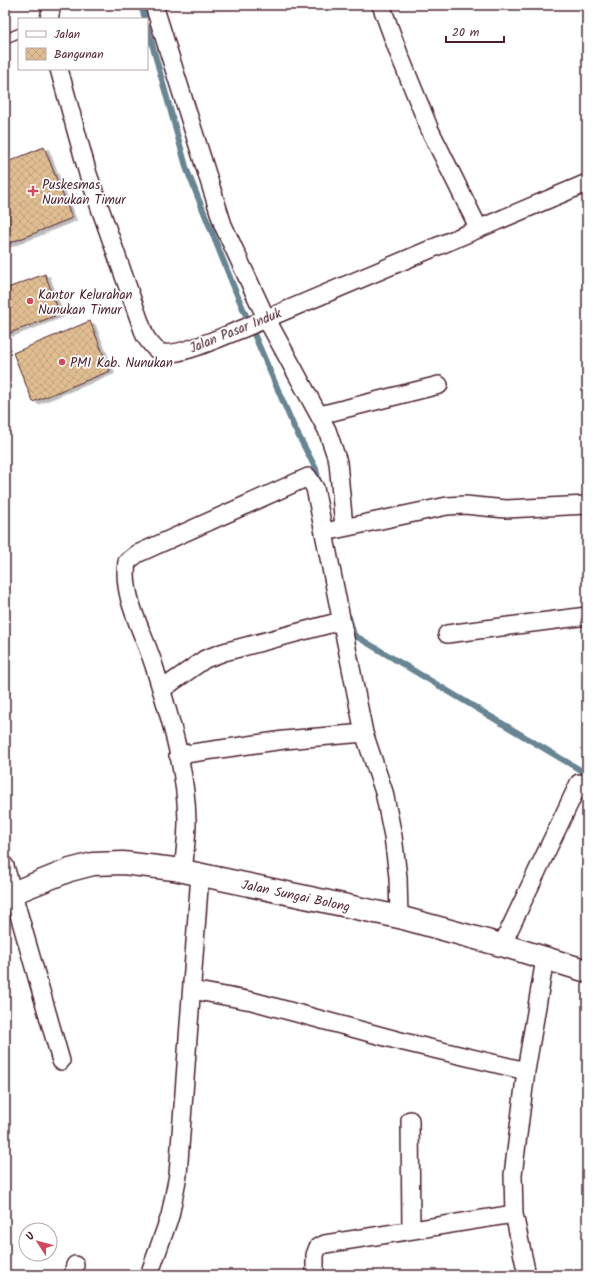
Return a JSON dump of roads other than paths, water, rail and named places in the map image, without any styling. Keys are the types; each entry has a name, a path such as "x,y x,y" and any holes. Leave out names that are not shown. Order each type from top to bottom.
{"street":[{"path":"49,18 52,5"},
{"path":"154,5 223,225 262,320 320,415 338,462 332,530 341,621 364,733 384,792 393,836 399,917"},
{"path":"381,5 430,130 479,229"},
{"name":"Jalan Pasar Induk","path":"59,70 88,174 145,336 152,346 160,352 169,354 185,350 242,329 587,183"},
{"path":"320,415 439,385"},
{"path":"149,1275 170,1216 178,1175 192,990 192,872 184,782 155,668 128,593 125,576 127,562 137,554 308,477 315,488 332,530"},
{"path":"332,530 448,506 465,505 506,510 587,505"},
{"path":"447,634 587,616"},
{"path":"161,690 205,659 224,652 341,621"},
{"path":"178,755 284,740 364,733"},
{"path":"502,945 579,783"},
{"name":"Jalan Sungai Bolong","path":"9,894 70,870 93,864 123,863 192,872 399,917 502,945 587,971"},
{"path":"5,866 9,894 61,1061"},
{"path":"527,1275 514,1214 513,1176 526,1071 545,959"},
{"path":"192,990 252,1001 404,1042 526,1071"},
{"path":"410,1120 411,1230"},
{"path":"315,1275 315,1254 318,1247 341,1241 514,1214"}],"lane":[{"path":"5,39 18,33"}],"waterway":[{"path":"141,5 145,18"},
{"path":"148,30 187,170 235,290 294,427 316,469 319,483"},
{"path":"349,617 354,635 587,774"}],"place":[{"name":"Puskesmas Nunukan Timur","path":"33,191"},
{"name":"Kantor Kelurahan Nunukan Timur","path":"30,301"},
{"name":"PMI Kab. Nunukan","path":"62,362"}]}
